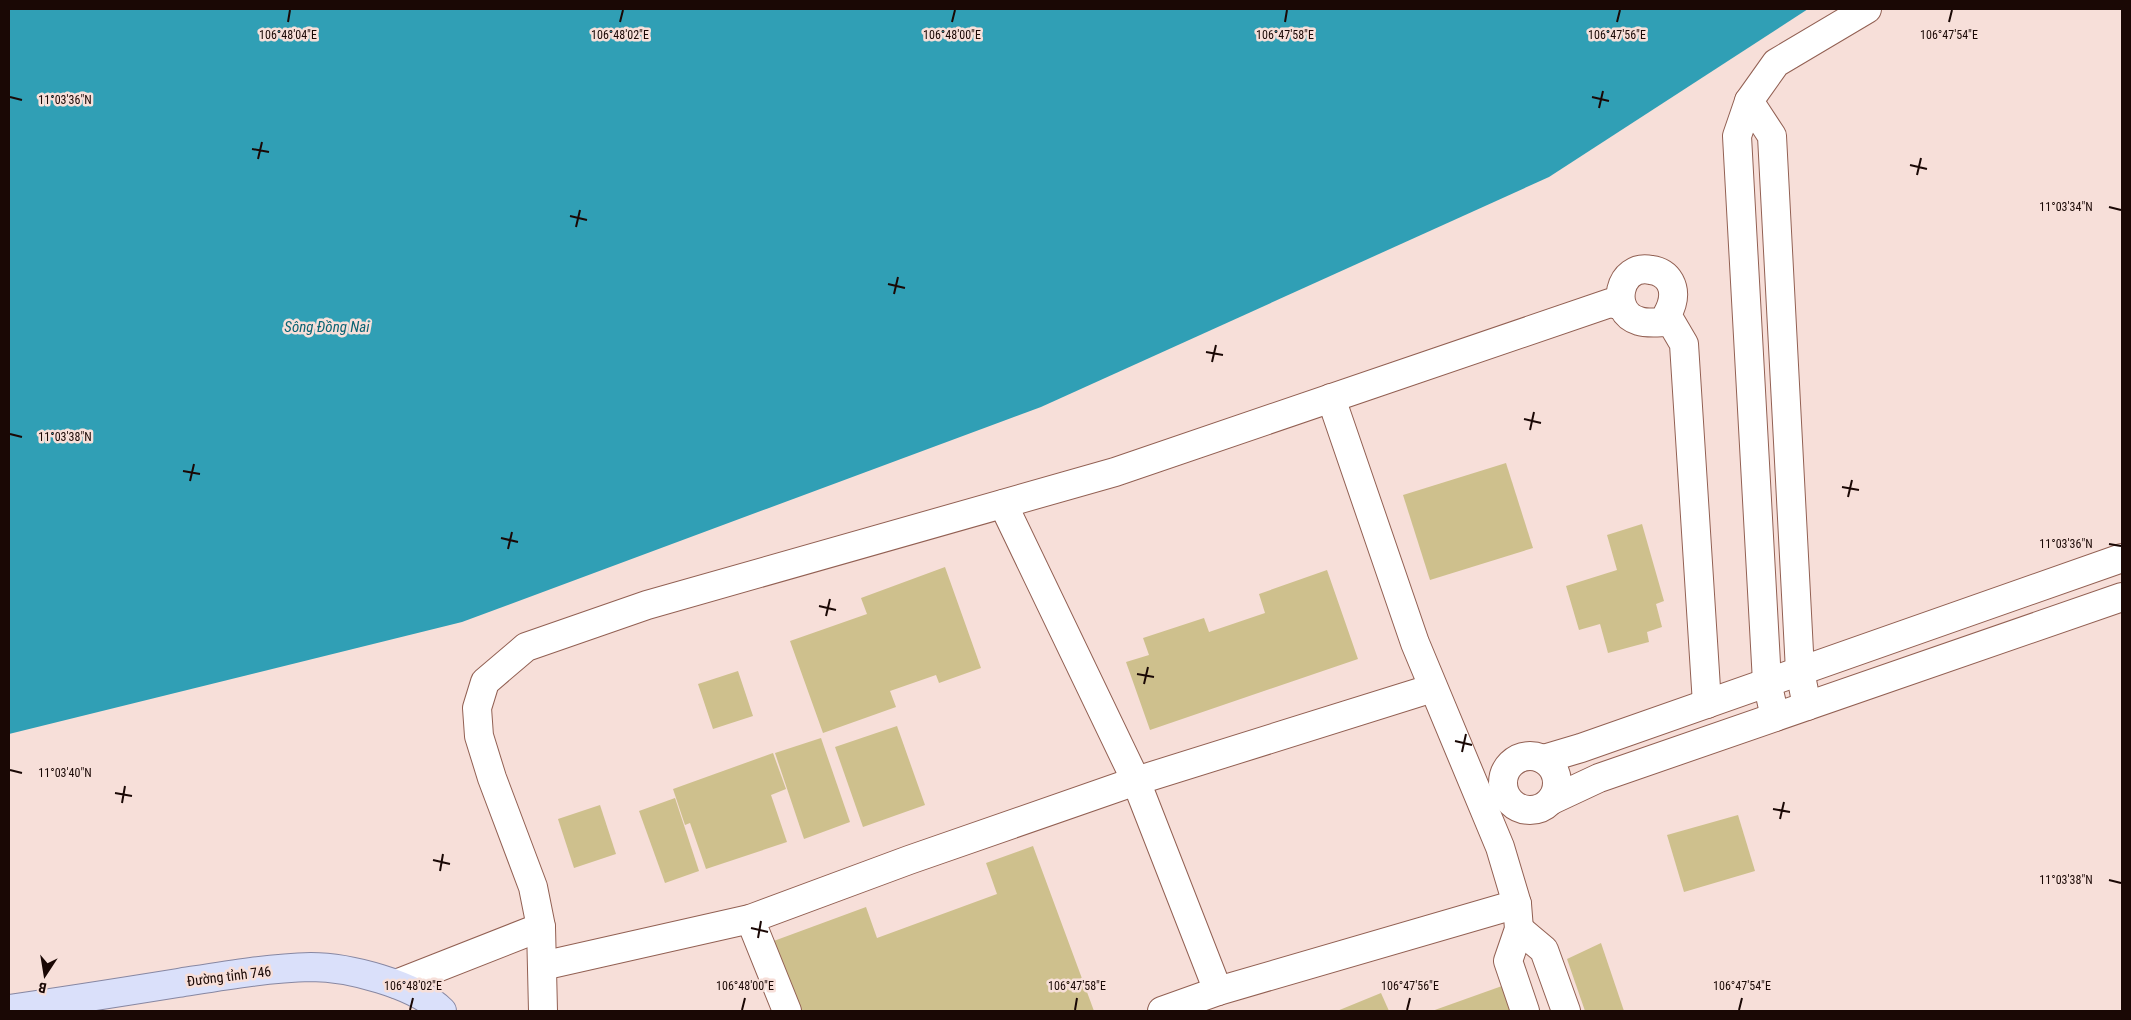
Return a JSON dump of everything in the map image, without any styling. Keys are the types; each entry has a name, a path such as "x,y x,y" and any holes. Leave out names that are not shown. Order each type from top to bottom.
{"main road":[{"name":"Đường tỉnh 746","path":"9,1009 229,975 312,967 360,974 396,984 433,1003 442,1011"}],"street":[{"path":"1775,717 1767,682 1737,136 1749,101 1776,63 1867,9"},
{"path":"1749,101 1772,136 1800,671 1807,706"},
{"path":"1622,306 1621,288 1630,274 1647,269 1656,270 1664,275 1673,290 1674,298 1667,314 1684,344 1707,704"},
{"path":"543,1011 541,927 533,887 492,778 479,736 477,708 485,682 526,647 647,605 1114,472 1610,303 1622,306 1634,319 1642,322 1670,322"},
{"path":"1331,398 1414,642 1434,688 1495,801 1500,847 1518,917 1544,950 1566,1011"},
{"path":"1003,504 1136,781 1218,992"},
{"path":"1544,759 1707,704 2122,558"},
{"path":"1495,801 1531,810 1539,809 1552,800 1599,778 2122,597"},
{"path":"542,966 750,918 1136,781 1434,688"},
{"path":"1495,801 1503,788 1504,772 1514,760 1529,755 1544,759 1550,764 1558,778 1558,786 1552,800"},
{"path":"1162,1011 1218,992 1518,917"},
{"path":"1518,917 1508,961 1525,1011"},
{"path":"750,918 787,1011"},
{"path":"396,984 541,927"}],"water":[{"name":"Sông Đồng Nai","path":"9,9 1808,9 1549,177 1041,407 462,622 9,734"}],"building":[{"path":"1506,463 1533,548 1430,580 1403,495"},
{"path":"1642,524 1664,601 1656,604 1662,627 1647,632 1649,642 1608,653 1600,624 1579,630 1566,586 1617,570 1607,535"},
{"path":"945,567 981,668 939,683 936,675 890,691 896,707 823,733 790,641 867,614 861,598"},
{"path":"1327,570 1358,659 1150,730 1126,662 1149,655 1143,638 1204,618 1209,632 1265,613 1259,594"},
{"path":"738,671 753,716 713,729 698,684"},
{"path":"897,726 925,805 863,827 835,747"},
{"path":"821,738 850,822 804,839 775,753"},
{"path":"773,753 786,789 771,795 787,842 706,869 690,823 685,825 673,789"},
{"path":"675,798 699,871 665,883 639,811"},
{"path":"600,805 616,854 574,868 558,819"},
{"path":"1738,815 1755,871 1684,892 1667,835"},
{"path":"1033,846 1094,1011 796,1011 771,942 866,907 877,938 997,894 986,863"},
{"path":"1601,943 1624,1011 1585,1011 1567,959"},
{"path":"1502,986 1511,1011 1432,1011"},
{"path":"1381,993 1389,1011 1337,1011"}]}
